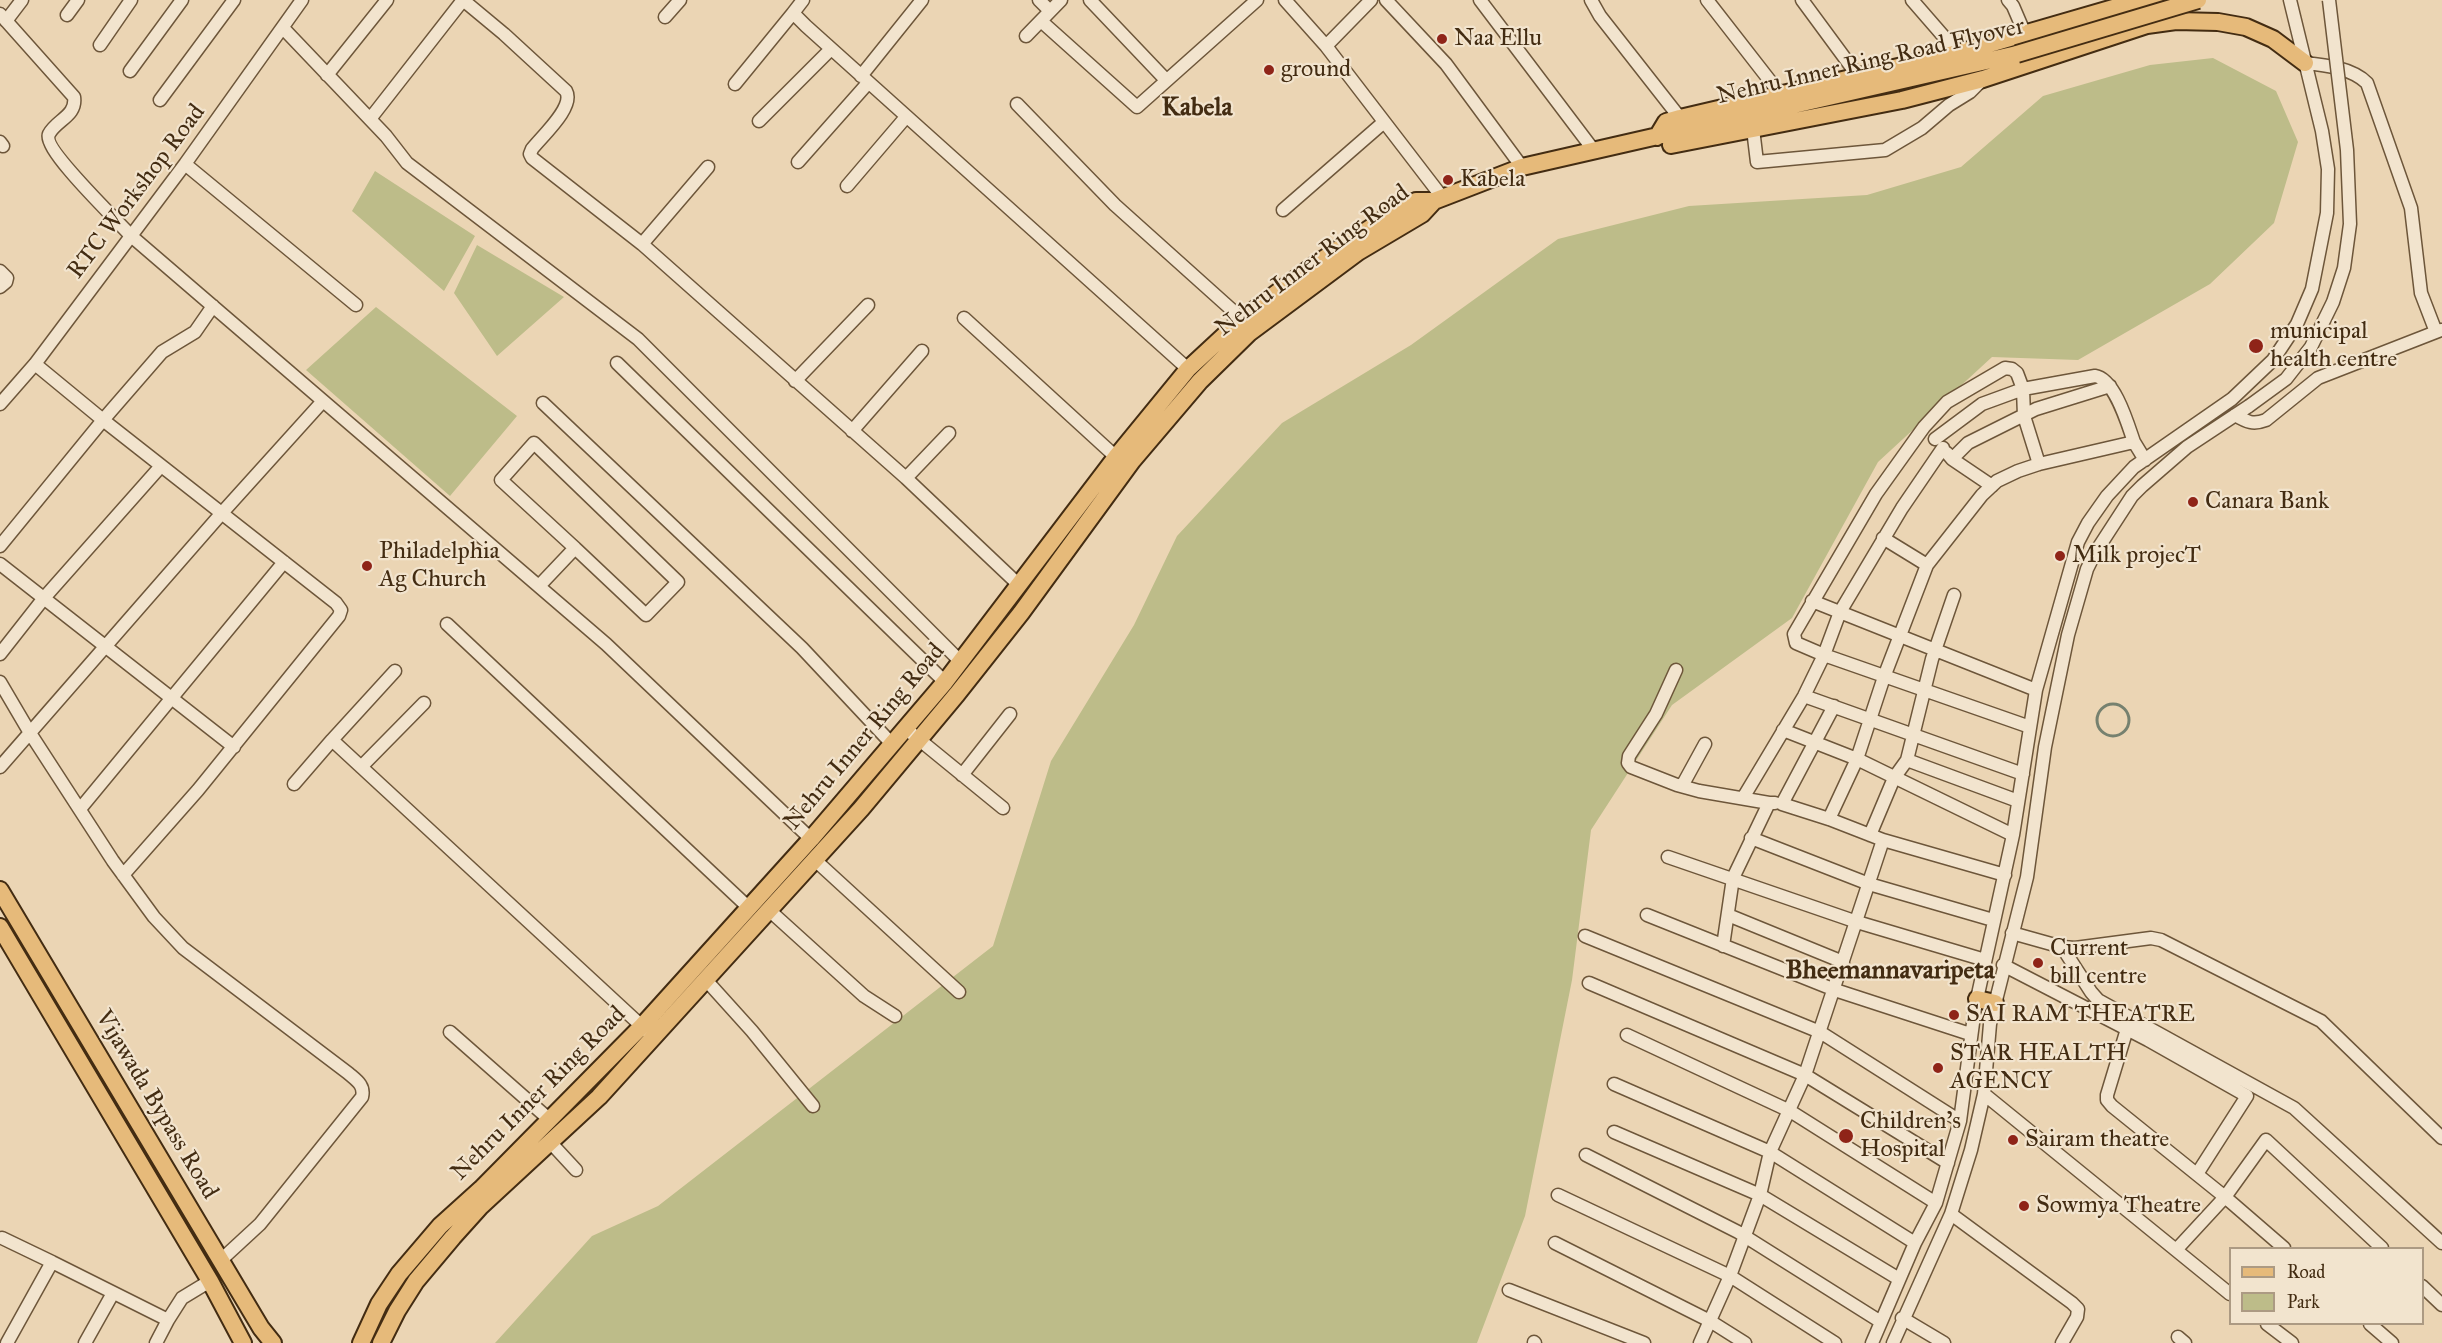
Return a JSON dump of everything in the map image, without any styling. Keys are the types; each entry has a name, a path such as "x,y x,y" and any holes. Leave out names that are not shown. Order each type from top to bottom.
{"main road":[{"name":"Nehru Inner Ring Road Flyover","path":"1680,125 2017,54 2198,0"},
{"path":"2176,21 2164,9 2153,3 2134,2 1958,53 1781,95 1680,125 1666,122 1657,137 1670,145 1902,100 1983,79 2147,25 2176,21 2218,22 2246,27 2273,39 2305,63"},
{"name":"Nehru Inner Ring Road","path":"381,1343 416,1281 480,1207 599,1097 648,1031 748,908 811,839 945,682 1116,458 1188,369 1242,319 1313,266 1384,219 1416,201 1438,199 1522,167 1657,137"},
{"name":"Nehru Inner Ring Road","path":"361,1343 379,1304 399,1274 440,1226 481,1189 550,1120 706,980 815,860 919,740 1021,613 1132,461 1200,381 1249,333 1358,252 1422,214 1438,199"},
{"name":"Vijawada Bypass Road","path":"0,890 220,1260 261,1328 273,1343"},
{"name":"Vijawada Bypass Road","path":"0,927 210,1281 243,1343"},
{"path":"1977,999 1995,1003"}],"street":[{"path":"22,0 3,18 74,97 75,104 72,110 49,133 50,147 130,235 606,644 811,839"},
{"path":"67,15 78,0"},
{"path":"100,45 131,0"},
{"path":"130,71 182,0"},
{"path":"160,100 234,0"},
{"path":"327,75 387,0"},
{"path":"370,119 463,0 504,34 566,91 569,97 568,104 562,113 532,148 530,154 532,158 642,244 906,478 1019,585"},
{"path":"665,17 680,0"},
{"path":"735,84 803,0"},
{"path":"798,162 865,79 922,0"},
{"path":"1039,0 1050,10"},
{"path":"1026,36 1060,0"},
{"path":"1090,0 1166,80"},
{"path":"1041,21 1137,107 1257,0"},
{"path":"1285,0 1326,46 1384,122 1438,199"},
{"path":"1326,46 1371,0"},
{"path":"1386,0 1446,64 1522,167"},
{"path":"1480,0 1595,152"},
{"path":"1591,0 1600,16 1680,125"},
{"path":"1707,0 1781,95"},
{"path":"1802,0 1858,76"},
{"path":"1912,0 1958,53"},
{"path":"2008,0 2025,34"},
{"path":"1872,1343 1915,1243 1936,1203 1960,1121 1970,1034 2013,835 2036,690 2078,542 2107,496 2134,467 2232,399 2273,360 2297,324 2312,289 2327,213 2328,169 2322,131 2290,0"},
{"path":"1893,1343 1902,1318 1952,1214 1971,1150 1984,1094 1990,1024 2027,877 2045,747 2068,635 2087,569 2132,496 2187,447 2286,379 2311,346 2333,302 2344,268 2350,224 2347,150 2329,0"},
{"name":"RTC Workshop Road","path":"0,404 35,364 184,164 283,28 297,1"},
{"path":"793,13 1188,369"},
{"path":"283,28 370,119 407,162 638,339 961,662"},
{"path":"759,121 831,49"},
{"path":"2235,415 2247,422 2257,424 2266,420 2318,378 2439,330 2421,293 2411,207 2367,83 2360,76 2324,65 2305,63"},
{"path":"1753,129 1757,162 1885,150 1922,128 1949,105 1970,92 1983,79"},
{"path":"1017,104 1115,205 1242,319"},
{"path":"847,186 906,117"},
{"path":"1283,210 1384,122"},
{"path":"184,164 356,305"},
{"path":"642,244 708,167"},
{"path":"0,271 7,278 0,287"},
{"path":"795,381 868,305"},
{"path":"0,546 162,352 195,332 213,306"},
{"path":"964,318 1116,458"},
{"path":"852,431 922,351"},
{"path":"617,363 945,682"},
{"path":"35,364 221,514 336,603 341,610 339,616 234,747 123,875"},
{"path":"2030,728 1824,655 1796,643 1794,634 1876,494 1924,427 1947,402 2005,368 2012,369 2017,373 2023,390 2024,416 2039,464"},
{"path":"1743,798 1804,696 1824,655 1840,612 1939,444 1982,404 2023,390 2095,376 2101,377 2110,386 2134,442 2145,460"},
{"path":"1952,459 1968,443 2036,409 2110,386"},
{"path":"0,767 323,401"},
{"path":"543,403 802,648 892,744"},
{"path":"1924,427 1952,459 1992,486"},
{"path":"906,478 949,433"},
{"path":"1829,819 1857,759 1884,677 1927,565 1982,495 1992,486 2018,471 2134,442"},
{"path":"534,443 678,582 646,615 575,548 501,480 534,443"},
{"path":"0,654 44,598 161,466"},
{"path":"1883,538 1927,565"},
{"path":"539,586 575,548"},
{"path":"80,809 284,562"},
{"path":"0,564 234,747"},
{"path":"1870,835 1894,778 1907,760 1934,650 1954,595"},
{"path":"1812,601 2036,690"},
{"path":"447,624 748,908"},
{"path":"1676,670 1656,714 1627,759 1631,766 1682,786 1782,804 1883,840 2005,875"},
{"path":"294,784 395,671"},
{"path":"0,682 30,733 123,875 158,923 183,948 348,1073 364,1091 362,1097 273,1209 220,1260"},
{"path":"1804,696 2023,774"},
{"path":"361,767 424,703"},
{"path":"1782,804 1834,706"},
{"path":"962,775 1010,714"},
{"path":"906,728 1003,808"},
{"path":"1783,730 1857,759 2013,835"},
{"path":"332,740 648,1031"},
{"path":"1682,786 1705,744"},
{"path":"1907,760 2018,801"},
{"path":"1723,946 1733,878 1769,802"},
{"path":"1751,838 1869,884 1993,920"},
{"path":"1700,1343 1730,1276 1760,1196 1770,1152 1805,1075 1883,840"},
{"path":"1668,857 1857,922 1985,960"},
{"path":"815,860 959,992"},
{"path":"769,910 864,996 895,1016"},
{"path":"1647,915 1835,990 1970,1034"},
{"path":"1728,915 1843,962"},
{"path":"2012,933 2062,947 2088,948 2151,938 2161,940 2321,1021 2442,1138"},
{"path":"1585,936 1820,1032 1960,1121"},
{"path":"2062,947 2098,1000 2294,1108 2442,1243"},
{"path":"2003,965 2127,1029 2247,1096 2197,1174"},
{"path":"706,980 752,1031 813,1106"},
{"path":"1589,983 1805,1075 1948,1163"},
{"path":"2127,1029 2107,1100 2283,1247"},
{"path":"450,1032 550,1120"},
{"path":"1627,1035 1790,1111 1936,1203"},
{"path":"1614,1084 1770,1152 1915,1243"},
{"path":"1984,1094 2229,1293"},
{"path":"1614,1132 1760,1196 1899,1279"},
{"path":"2176,1250 2225,1197 2266,1140 2381,1247"},
{"path":"551,1143 576,1170"},
{"path":"1586,1155 1744,1236 1881,1322"},
{"path":"1558,1195 1730,1276 1835,1343"},
{"path":"1952,1214 2078,1309 2077,1317 2062,1343"},
{"path":"2,1238 168,1320"},
{"path":"1555,1243 1710,1321 1745,1343"},
{"path":"7,1343 52,1262"},
{"path":"156,1343 182,1298 210,1281"},
{"path":"2424,1288 2442,1305"},
{"path":"1509,1290 1644,1343"},
{"path":"85,1343 113,1293"},
{"path":"1902,1318 1944,1343"},
{"path":"2270,1325 2292,1343"},
{"path":"2372,1325 2392,1343"}],"green space":[{"path":"2213,58 2276,91 2298,142 2274,223 2210,284 2078,360 1992,357 1878,462 1792,618 1672,705 1591,830 1572,980 1525,1216 1477,1343 495,1343 592,1236 658,1206 993,946 1051,761 1134,625 1177,536 1282,423 1411,345 1558,239 1689,206 1867,195 1961,167 2043,96 2150,65"},
{"path":"375,171 475,236 444,291 352,211"},
{"path":"477,245 564,297 497,356 454,293"},
{"path":"376,307 517,416 450,496 306,370"}],"waterway":[{"path":"2113,704 2124,709 2129,720 2124,731 2113,736 2102,731 2097,720 2102,709 2113,704"}],"place":[{"name":"Naa Ellu","path":"1442,39"},
{"name":"ground","path":"1269,70"},
{"name":"Kabela","path":"1448,180"},
{"name":"municipal health centre","path":"2256,346"},
{"name":"Canara Bank","path":"2193,502"},
{"name":"Milk projecT","path":"2060,556"},
{"name":"Philadelphia Ag Church","path":"367,566"},
{"name":"Current bill centre","path":"2038,963"},
{"name":"SAI RAM THEATRE","path":"1954,1015"},
{"name":"STAR HEALTH AGENCY","path":"1938,1068"},
{"name":"Children's Hospital","path":"1846,1136"},
{"name":"Sairam theatre","path":"2013,1140"},
{"name":"Sowmya Theatre","path":"2024,1206"}],"district":[{"name":"Kabela","path":"1197,109"},
{"name":"Bheemannavaripeta","path":"1890,972"}]}
